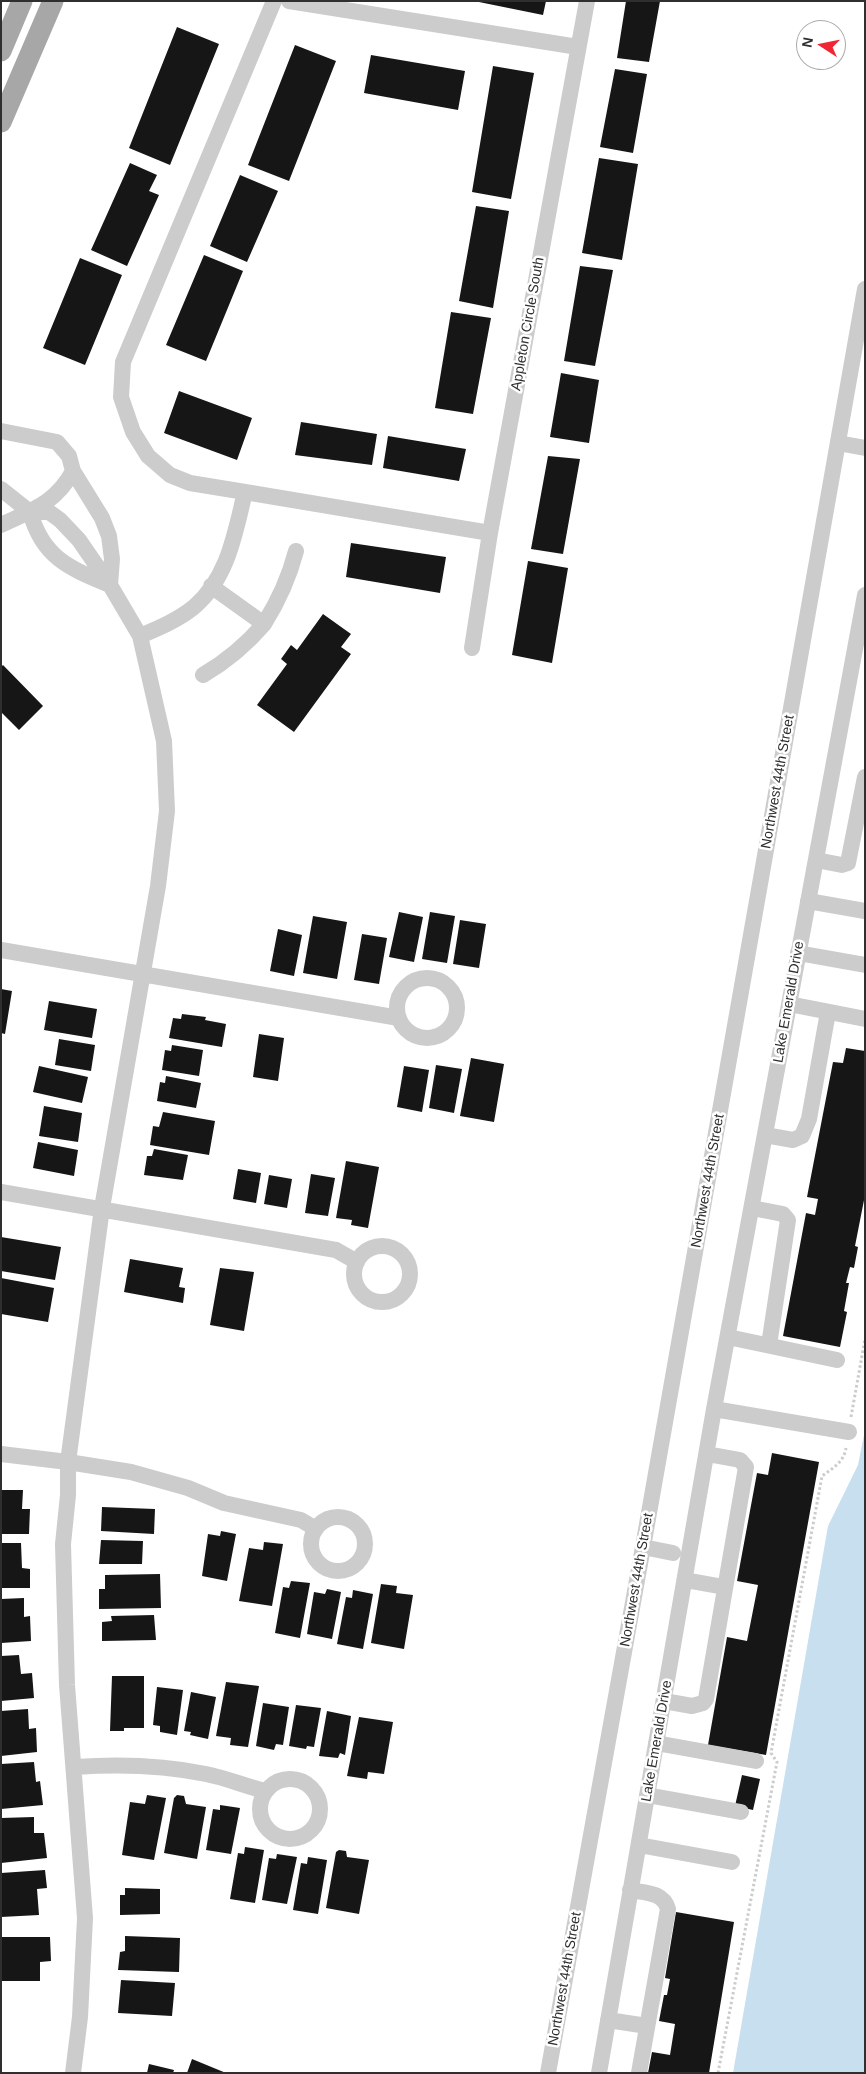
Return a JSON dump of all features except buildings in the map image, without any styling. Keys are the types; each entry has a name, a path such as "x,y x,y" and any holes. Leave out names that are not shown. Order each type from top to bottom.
{"main road":[{"path":"3,43 22,1"},
{"path":"1,122 53,1"}],"street":[{"path":"274,1 123,362 121,397 133,432 148,456 170,475 190,483 490,533"},
{"path":"289,1 578,47"},
{"name":"Appleton Circle South","path":"472,648 490,533 586,1"},
{"name":"Northwest 44th Street","path":"548,2073 643,1547 865,289"},
{"path":"1,431 57,442 69,456 73,471 102,518 109,536 112,559 110,585"},
{"path":"838,443 865,448"},
{"path":"1,525 51,500 66,486 73,471"},
{"path":"1,489 30,512 34,526 51,553 72,570 110,585"},
{"path":"140,636 172,622 195,606 218,579 231,548 245,492"},
{"path":"30,512 49,512 60,520 79,540 110,585 140,636 164,741 167,811 158,886 102,1208 68,1462 68,1495 64,1544 67,1684 75,1767 85,1918 80,2016 73,2073"},
{"path":"203,675 220,665 246,644 264,624 278,603 290,575 296,550"},
{"path":"212,586 264,624"},
{"name":"Lake Emerald Drive","path":"599,2073 714,1409 865,595"},
{"path":"816,860 842,865 848,863 865,777"},
{"path":"808,901 865,911"},
{"path":"1,950 399,1018"},
{"path":"798,953 865,965"},
{"path":"789,1004 865,1019"},
{"path":"765,1135 793,1140 802,1136 809,1119 828,1012"},
{"path":"1,1192 336,1250 356,1262"},
{"path":"752,1208 783,1214 788,1220 769,1345"},
{"path":"728,1337 837,1360"},
{"path":"714,1409 849,1432"},
{"path":"1,1454 130,1472 188,1488 224,1503 301,1520 316,1528"},
{"path":"664,1701 692,1706 703,1703 746,1467 740,1460 707,1454"},
{"path":"643,1547 673,1553"},
{"path":"684,1580 724,1586"},
{"path":"656,1743 756,1761"},
{"path":"75,1767 117,1764 150,1766 206,1774 265,1791"},
{"path":"647,1795 742,1812"},
{"path":"639,1845 732,1862"},
{"path":"630,1890 661,1896 666,1902 668,1910 638,2073"},
{"path":"608,2020 647,2026"}],"path":[{"path":"718,2073 777,1762 771,1753 822,1476 845,1456 865,1339"}],"water":[{"path":"865,1430 865,2073 733,2073 828,1526 858,1465"}]}
